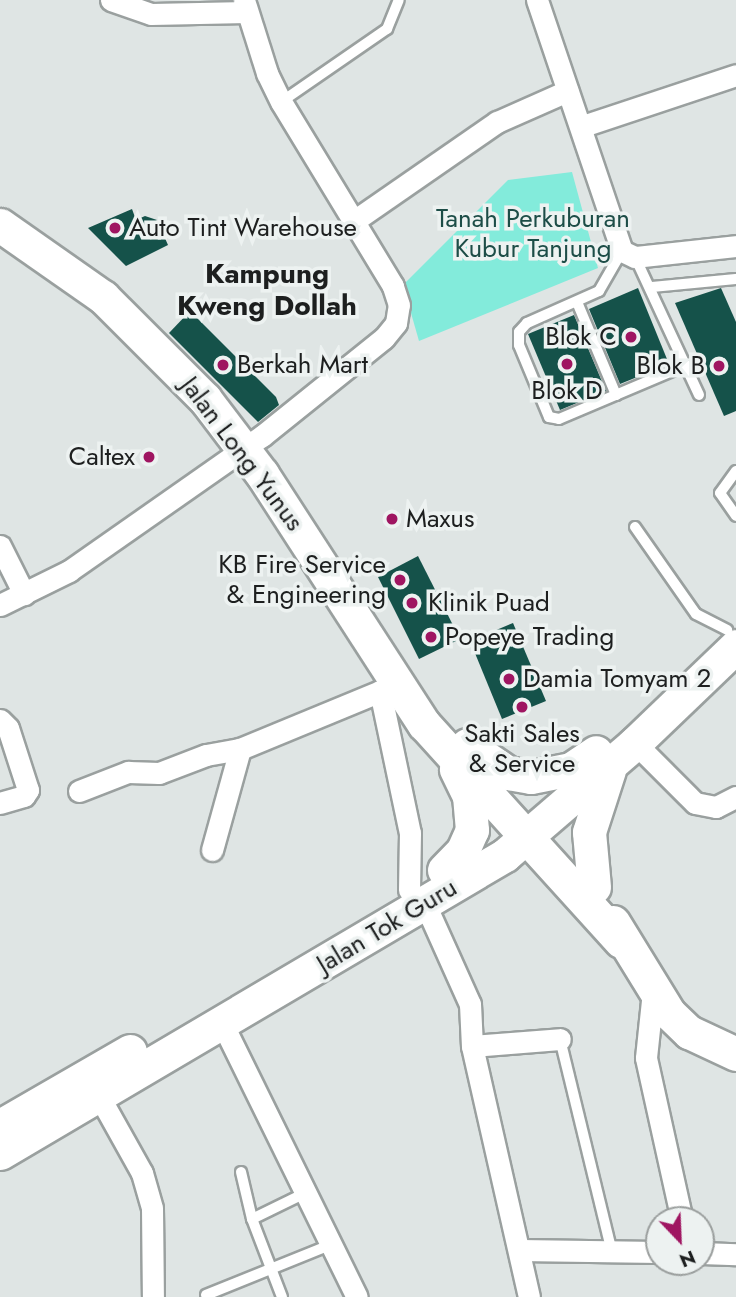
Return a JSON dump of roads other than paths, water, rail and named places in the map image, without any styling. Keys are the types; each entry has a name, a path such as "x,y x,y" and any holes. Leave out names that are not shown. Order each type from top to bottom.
{"main road":[{"name":"Jalan Long Yunus","path":"0,225 46,253 130,320 205,399 244,449 396,690 528,821 584,886 653,991 689,1032 736,1054"},
{"name":"Jalan Tok Guru","path":"603,759 635,743 733,632"},
{"name":"Jalan Tok Guru","path":"0,1126 450,878 528,821 603,759 733,632"},
{"path":"450,878 531,870 584,886 589,832 603,759 531,777 508,773 456,747"},
{"path":"450,878 463,850 473,813 456,747"},
{"name":"Jalan Tok Guru","path":"0,1153 222,1023 417,897"}],"street":[{"path":"0,605 69,571 244,449 384,338 396,323 399,305 393,286 281,102 267,73 246,6 151,14 111,0"},
{"path":"537,0 567,91 583,126 629,254 736,246"},
{"path":"583,126 736,75"},
{"path":"354,221 497,122 567,91"},
{"path":"0,545 24,594"},
{"path":"79,791 128,772 159,773 206,755 240,749 396,690 417,897 470,1004 472,1046 530,1297"},
{"path":"0,721 8,728 28,790 24,796 0,803"},
{"path":"635,743 695,803 716,807 736,797"},
{"path":"212,850 240,749"},
{"path":"653,991 646,1058 678,1206"},
{"path":"222,1023 357,1297"},
{"path":"472,1046 560,1039"},
{"path":"99,1096 142,1173 152,1208 153,1297"},
{"path":"519,1250 645,1252"},
{"path":"715,1253 736,1254"}],"lane":[{"path":"281,102 387,29 399,0"},
{"path":"686,365 559,419 548,414 519,345 519,332 527,323 599,290 629,254 652,287 686,365 699,395"},
{"path":"652,287 736,279"},
{"path":"577,302 616,395"},
{"path":"736,471 720,493 736,516"},
{"path":"635,527 696,614 733,632"},
{"path":"560,1039 612,1252"},
{"path":"241,1172 252,1219 270,1273 282,1297"},
{"path":"252,1219 307,1192"},
{"path":"206,1295 270,1273 332,1244"}],"place":[{"name":"Auto Tint Warehouse","path":"115,228"},
{"name":"Blok C","path":"631,337"},
{"name":"Blok D","path":"567,364"},
{"name":"Berkah Mart","path":"223,365"},
{"name":"Blok B","path":"719,366"},
{"name":"Caltex","path":"149,457"},
{"name":"Maxus","path":"392,519"},
{"name":"KB Fire Service & Engineering","path":"400,580"},
{"name":"Klinik Puad","path":"412,603"},
{"name":"Popeye Trading","path":"431,637"},
{"name":"Damia Tomyam 2","path":"509,679"},
{"name":"Sakti Sales & Service","path":"522,707"}],"district":[{"name":"Kampung Kweng Dollah","path":"267,290"}],"park label":[{"name":"Tanah Perkuburan Kubur Tanjung","path":"533,234"}]}
